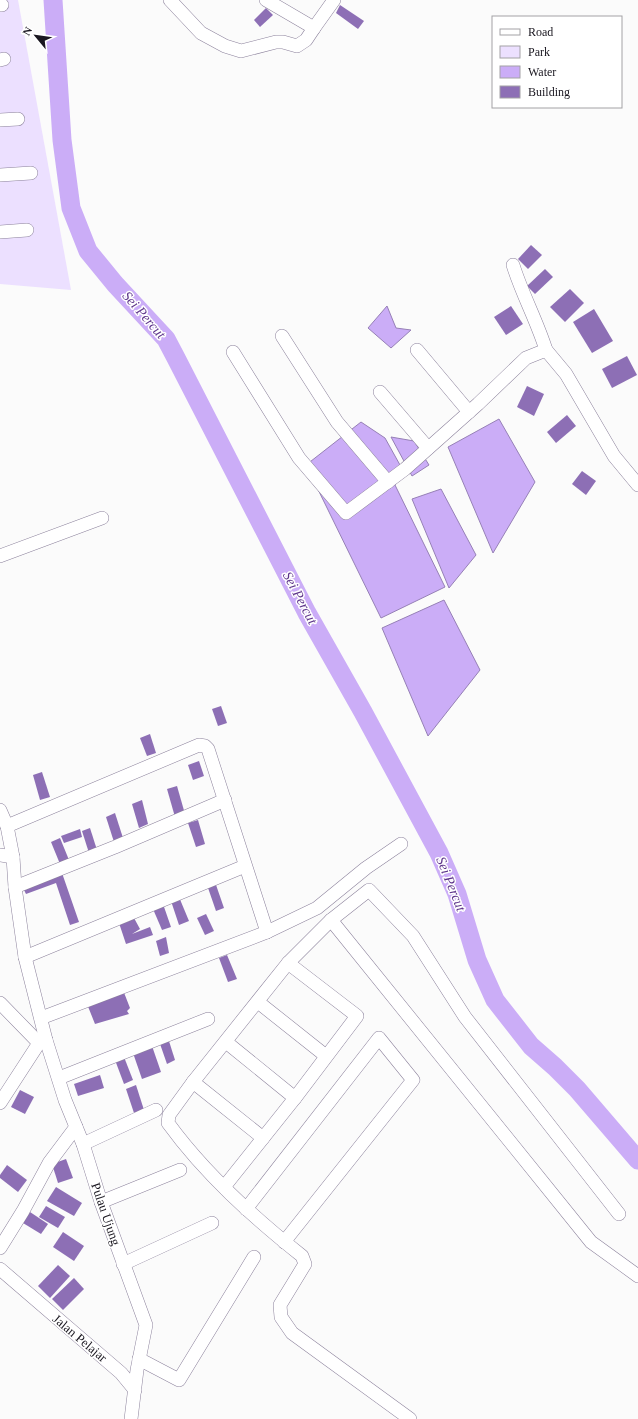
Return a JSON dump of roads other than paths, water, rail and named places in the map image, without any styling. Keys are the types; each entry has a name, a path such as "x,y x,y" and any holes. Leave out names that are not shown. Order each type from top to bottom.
{"street":[{"path":"170,0 202,33 225,46 241,51 276,42 297,46 306,40 334,0"},
{"path":"266,0 314,28"},
{"path":"0,120 18,119"},
{"path":"0,175 31,173"},
{"path":"0,232 28,230"},
{"path":"513,265 518,282 546,350 566,374 614,456 638,485"},
{"path":"282,336 337,422 388,482"},
{"path":"418,350 468,412"},
{"path":"233,352 298,458 346,514 388,482 428,448 526,358 546,350"},
{"path":"380,392 428,448"},
{"path":"0,556 102,518"},
{"path":"7,826 199,745 205,746 208,749 267,932"},
{"path":"15,887 108,850 225,800"},
{"name":"Pulau Ujung","path":"0,810 7,826 6,856 15,887 25,957 41,1018 42,1041 59,1078 65,1100 83,1144 101,1202 146,1325 139,1358 135,1390"},
{"path":"41,1018 267,932 317,908 366,868 401,844"},
{"path":"25,957 245,866"},
{"path":"410,1419 292,1333 281,1317 280,1305 305,1264 302,1256 246,1209 224,1188 180,1139 168,1123 169,1115 193,1082 288,963 332,920 369,890 413,936 465,1017 619,1214"},
{"path":"332,920 591,1242 638,1276"},
{"path":"224,1188 357,1016 288,963"},
{"path":"258,1002 326,1056"},
{"path":"0,1003 42,1041 0,1103"},
{"path":"59,1078 208,1019"},
{"path":"246,1209 379,1038 413,1080 284,1242"},
{"path":"226,1042 295,1098"},
{"path":"193,1082 263,1138"},
{"path":"83,1144 156,1110"},
{"path":"0,1248 23,1211 49,1163 76,1126"},
{"path":"101,1202 180,1170"},
{"path":"123,1264 212,1223"},
{"path":"139,1358 179,1380 254,1257"},
{"name":"Jalan Pelajar","path":"0,1269 121,1372 135,1390"},
{"path":"131,1419 135,1390"}],"water":[{"path":"387,306 396,328 411,330 391,348 368,328"},
{"path":"499,419 535,482 493,553 448,447"},
{"path":"361,422 385,438 405,474 395,485 445,587 381,618 306,465"},
{"path":"391,437 414,441 429,465 412,476"},
{"path":"441,489 476,555 449,588 412,499"},
{"path":"444,600 480,670 428,736 382,628"}],"waterway":[{"name":"Sei Percut","path":"53,0 62,140 71,208 88,251 115,284 166,339 307,613 363,712 439,853 457,894 477,960 495,1000 531,1046 577,1089 638,1160"}]}
